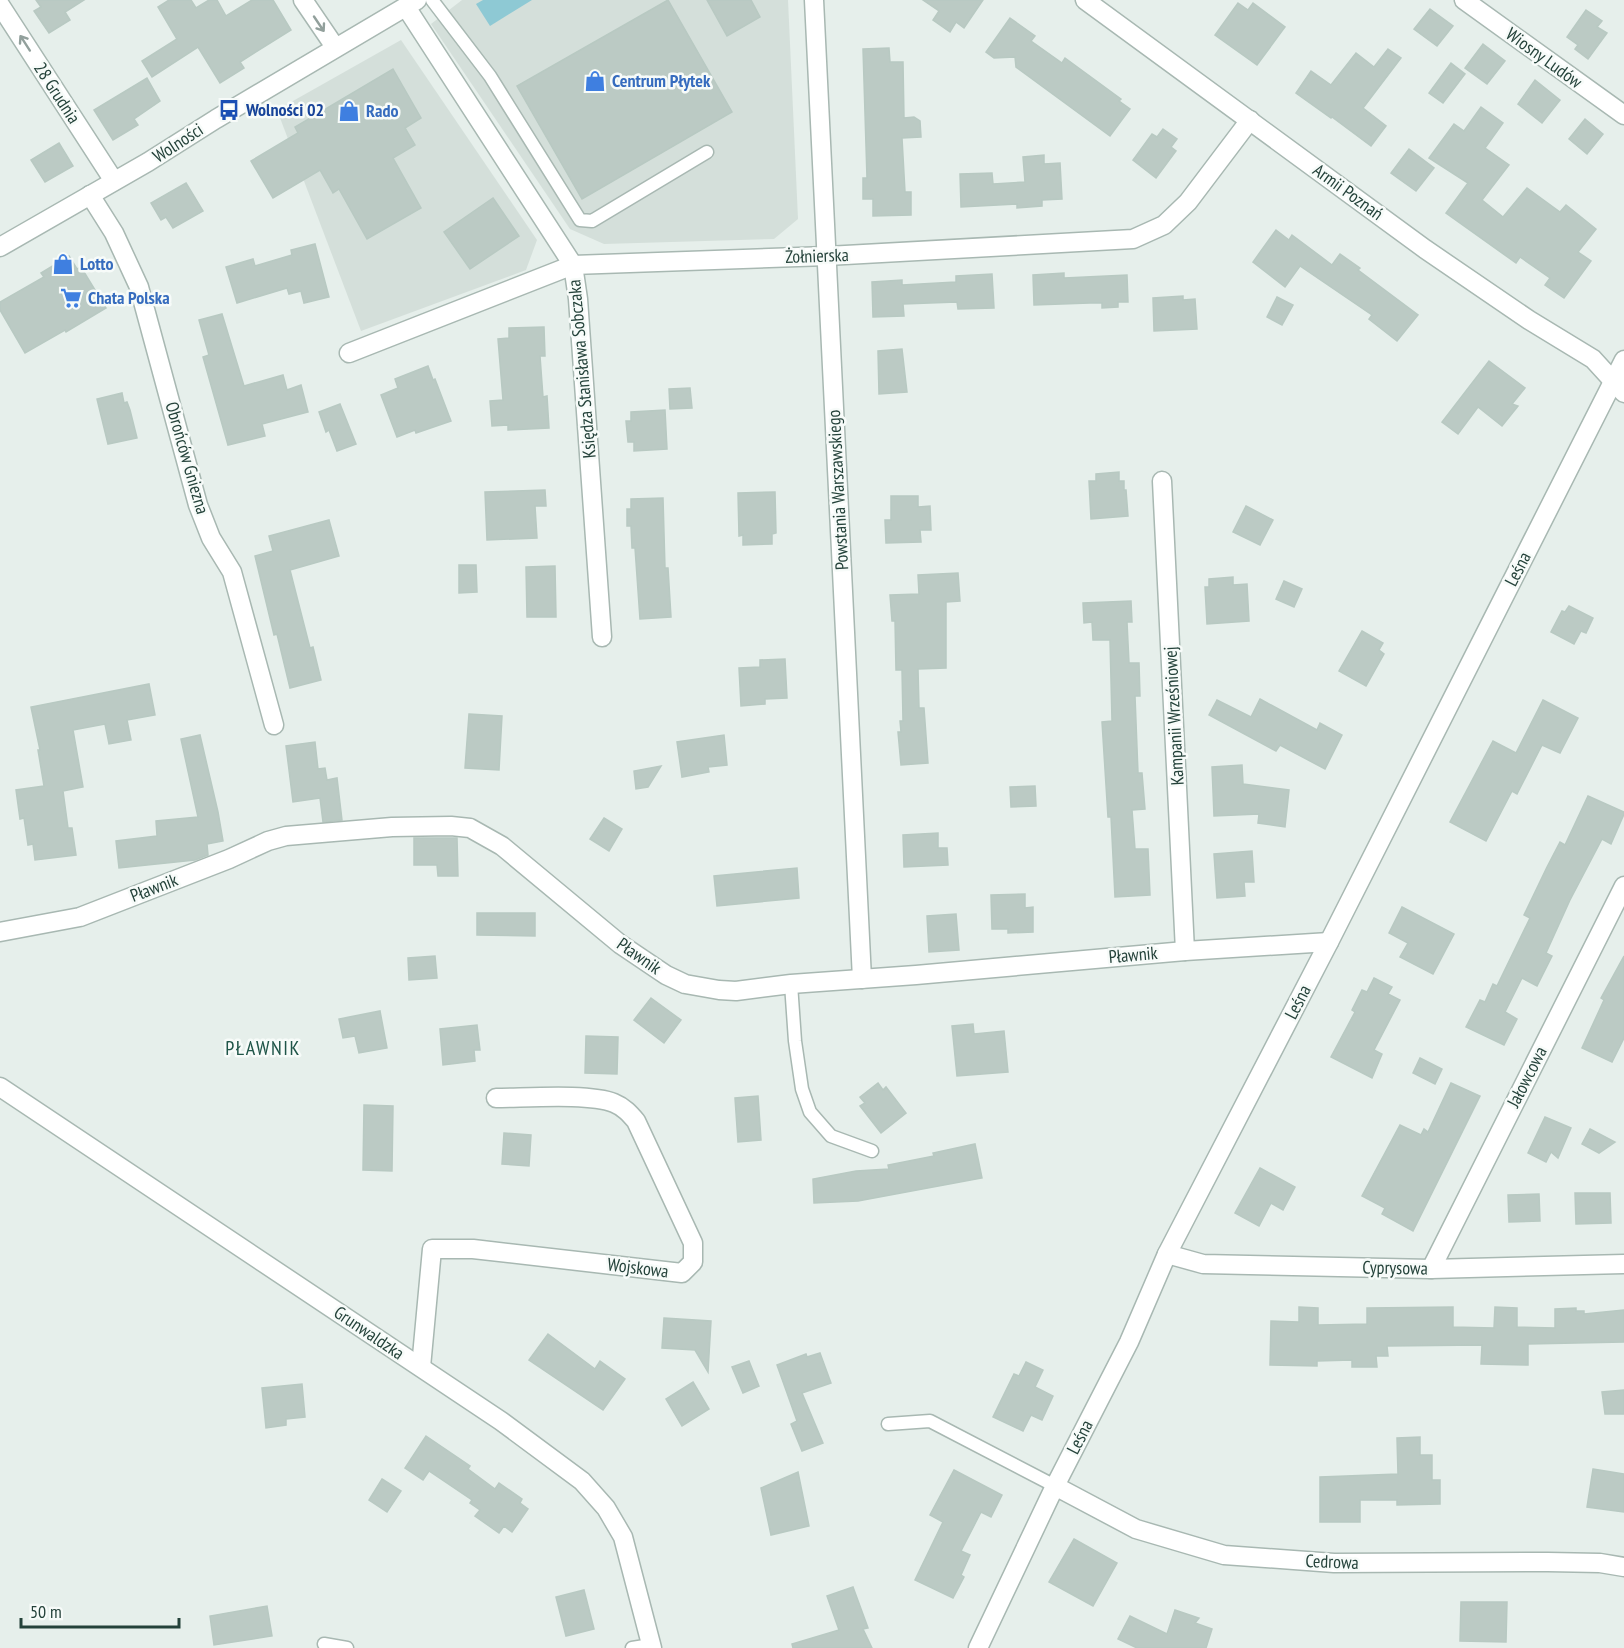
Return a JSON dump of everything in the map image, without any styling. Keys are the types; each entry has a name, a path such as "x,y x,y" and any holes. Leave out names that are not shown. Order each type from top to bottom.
{"street":[{"path":"303,0 335,47"},
{"name":"Powstania Warszawskiego","path":"814,0 862,979"},
{"name":"Armii Poznań","path":"1085,0 1425,249 1529,320 1593,360 1619,387"},
{"name":"Wiosny Ludów","path":"1464,0 1624,115"},
{"name":"Wolności","path":"0,248 412,3"},
{"name":"Księdza Stanisława Sobczaka","path":"412,3 573,265 578,299 602,637"},
{"name":"28 Grudnia","path":"0,5 114,181"},
{"name":"Żołnierska","path":"349,353 573,265 827,256 1133,239 1164,225 1188,202 1250,120"},
{"name":"Obrońców Gniezna","path":"90,195 114,233 139,287 198,505 211,538 232,572 274,725"},
{"name":"Leśna","path":"978,1648 1055,1486 1128,1342 1167,1254 1619,387 1624,360"},
{"name":"Kampanii Wrześniowej","path":"1162,481 1185,951"},
{"name":"Pławnik","path":"0,932 80,917 229,860 268,841 286,836 392,827 451,826 470,828 502,846 620,944 666,975 685,984 719,990 736,991 791,984 1185,951 1329,942"},
{"name":"Jałowcowa","path":"1431,1269 1622,895"},
{"name":"Grunwaldzka","path":"0,1087 501,1421 582,1481 606,1508 623,1537 652,1646"},
{"name":"Wojskowa","path":"421,1367 432,1249 473,1249 682,1273 693,1262 693,1243 680,1213 636,1121 626,1110 614,1103 589,1099 496,1098"},
{"name":"Cyprysowa","path":"1167,1254 1203,1264 1431,1269 1624,1264"},
{"name":"Cedrowa","path":"1055,1486 1136,1529 1224,1555 1334,1563 1548,1562 1600,1563 1624,1567"}],"lane":[{"path":"432,0 490,76 580,220 592,221 707,152"},
{"path":"791,984 795,1041 802,1089 810,1112 831,1136 872,1151"},
{"path":"888,1424 930,1422 1055,1486"},
{"path":"324,1644 347,1648"},
{"path":"632,1648 652,1646"}],"shaded area":[{"path":"462,0 788,0 798,219 774,239 604,244 570,229 431,24"},
{"path":"401,40 537,240 526,270 361,331 277,110"}],"water":[{"path":"483,0 532,0 490,26 476,4"}],"building":[{"path":"36,0 84,0 65,12 70,20 49,33 34,11 41,7"},
{"path":"169,0 191,0 196,8 209,0 217,0 226,16 252,0 273,0 291,30 240,62 244,68 220,83 198,47 152,77 142,61 177,39 158,7"},
{"path":"668,0 732,112 582,199 517,86"},
{"path":"707,0 751,0 760,17 727,36"},
{"path":"923,0 983,0 964,28 956,22 950,32 933,20 939,11"},
{"path":"1238,3 1248,10 1253,3 1285,27 1257,65 1215,35"},
{"path":"1430,9 1453,26 1437,46 1414,29"},
{"path":"1586,10 1602,21 1597,27 1607,33 1588,59 1575,49 1578,45 1567,37"},
{"path":"1010,18 1035,36 1031,41 1062,63 1065,58 1121,99 1119,101 1130,109 1110,136 1016,67 1015,57 994,58 986,52"},
{"path":"1483,44 1505,61 1487,84 1465,68"},
{"path":"889,48 890,62 903,62 904,118 914,117 920,121 921,137 902,138 905,192 911,192 911,215 873,216 873,199 863,199 863,178 867,178 863,49"},
{"path":"1388,49 1401,58 1363,108 1386,126 1371,146 1296,93 1311,71 1331,85 1356,53 1374,67"},
{"path":"1451,63 1465,74 1443,103 1429,93"},
{"path":"393,69 421,118 405,128 415,145 393,158 421,208 367,239 339,189 333,193 320,170 273,198 251,161 298,133 295,127"},
{"path":"147,78 160,101 134,119 138,125 113,140 94,110"},
{"path":"1535,80 1560,100 1542,123 1518,104"},
{"path":"1481,107 1503,123 1485,148 1509,165 1482,200 1503,217 1527,188 1560,212 1566,205 1596,229 1578,252 1591,261 1564,298 1545,285 1550,278 1520,257 1516,263 1446,213 1468,183 1429,158 1454,124 1464,131"},
{"path":"1585,119 1603,134 1587,154 1569,139"},
{"path":"1163,129 1177,139 1171,147 1176,151 1156,178 1133,160 1152,134 1157,137"},
{"path":"59,143 73,166 45,182 31,160"},
{"path":"1409,149 1434,168 1416,191 1391,173"},
{"path":"1044,155 1044,164 1060,163 1062,199 1042,200 1042,206 1017,208 1017,204 961,207 960,174 992,173 993,184 1025,182 1023,157"},
{"path":"186,183 203,211 173,228 166,217 161,220 151,203"},
{"path":"493,198 519,236 470,269 444,232"},
{"path":"1276,230 1289,240 1292,235 1332,265 1340,254 1418,315 1397,341 1369,319 1372,315 1300,266 1285,287 1253,262"},
{"path":"315,244 329,297 304,303 301,291 289,294 287,288 237,303 226,267 253,259 255,266 292,255 291,250"},
{"path":"69,256 77,269 81,267 106,308 25,353 0,310 0,302 44,277 41,273"},
{"path":"1064,273 1064,278 1127,275 1128,302 1118,302 1118,307 1102,308 1102,303 1034,305 1033,275"},
{"path":"992,274 994,308 958,309 957,302 903,304 904,316 873,317 872,282 902,280 902,285 956,282 956,276"},
{"path":"1183,296 1183,300 1195,299 1197,329 1154,331 1153,298"},
{"path":"1277,297 1293,305 1282,325 1267,317"},
{"path":"222,314 244,386 283,375 287,390 301,385 308,412 262,424 265,436 228,445 203,357 209,355 199,320"},
{"path":"544,327 545,356 540,356 543,397 547,396 549,428 508,430 508,425 492,426 490,401 503,400 498,339 509,338 509,328"},
{"path":"902,349 907,392 879,394 878,351"},
{"path":"1489,361 1525,388 1512,404 1518,406 1502,426 1478,407 1458,434 1442,422"},
{"path":"428,366 451,421 397,437 381,395 398,388 395,379"},
{"path":"690,388 692,408 670,409 669,389"},
{"path":"122,393 124,403 127,402 130,410 137,438 108,444 97,399"},
{"path":"340,404 356,444 337,451 329,430 326,432 319,412"},
{"path":"665,410 667,449 634,451 634,442 628,442 626,421 631,421 631,412"},
{"path":"1119,472 1119,481 1124,481 1124,490 1126,490 1128,516 1091,519 1089,481 1096,481 1096,474"},
{"path":"545,490 546,506 535,506 537,538 487,540 485,492"},
{"path":"775,492 776,533 772,534 772,544 743,545 743,535 739,536 738,493"},
{"path":"891,496 918,496 918,507 930,506 931,530 920,530 921,542 886,543 885,520 891,520"},
{"path":"663,498 665,568 668,568 671,617 640,619 635,548 632,548 631,526 627,526 627,509 631,509 631,499"},
{"path":"1246,506 1273,520 1260,545 1233,532"},
{"path":"329,520 339,556 290,570 310,648 313,647 321,680 290,688 277,634 274,635 255,556 273,551 269,536"},
{"path":"459,565 476,565 477,592 459,593"},
{"path":"555,566 556,617 527,617 526,567"},
{"path":"958,573 960,601 946,602 946,668 918,669 919,708 924,708 928,763 901,765 898,732 901,732 900,721 903,721 902,670 896,670 895,621 892,621 890,595 919,594 918,575"},
{"path":"1233,577 1233,585 1247,584 1249,621 1207,624 1205,587 1209,587 1209,579"},
{"path":"1284,581 1302,589 1294,607 1276,599"},
{"path":"1131,601 1132,622 1127,622 1129,663 1139,663 1140,696 1135,696 1138,773 1142,773 1145,809 1132,810 1135,849 1148,849 1150,895 1115,897 1111,817 1108,817 1102,722 1112,721 1110,640 1093,640 1092,622 1084,623 1083,603"},
{"path":"1569,606 1593,618 1586,633 1581,631 1574,644 1551,632 1562,611 1565,612"},
{"path":"1362,631 1383,643 1379,650 1384,654 1366,686 1339,671"},
{"path":"785,659 787,698 765,699 765,704 741,706 739,668 760,667 760,660"},
{"path":"149,684 155,715 127,720 131,740 109,744 105,724 73,730 83,787 63,791 68,828 72,828 76,855 35,860 33,844 28,845 24,818 20,819 16,790 44,786 38,750 40,750 31,707"},
{"path":"1260,699 1317,730 1320,723 1342,735 1325,769 1280,745 1276,751 1209,715 1217,700 1251,717"},
{"path":"1543,700 1578,718 1560,753 1542,745 1517,794 1512,791 1486,841 1450,822 1493,741 1516,753"},
{"path":"469,714 502,716 499,770 465,768"},
{"path":"200,735 223,841 207,844 208,855 195,860 119,868 116,841 157,836 156,821 198,817 181,739"},
{"path":"724,735 727,765 708,767 709,772 682,777 677,742"},
{"path":"315,742 318,769 325,768 327,780 337,778 342,820 323,822 320,798 293,802 286,746"},
{"path":"1242,765 1243,784 1289,790 1285,827 1258,823 1259,814 1214,816 1212,767"},
{"path":"661,766 648,787 636,789 634,771"},
{"path":"1035,786 1036,806 1011,807 1010,787"},
{"path":"1588,796 1624,814 1611,844 1602,839 1570,900 1546,953 1552,956 1537,986 1522,978 1505,1012 1517,1019 1504,1045 1466,1027 1480,1000 1485,1002 1493,984 1497,986 1530,918 1524,915 1560,842 1565,845"},
{"path":"604,818 622,829 609,851 590,839"},
{"path":"938,833 938,848 947,848 948,865 904,867 903,835"},
{"path":"414,838 457,838 458,876 438,876 437,865 414,865"},
{"path":"1252,851 1254,882 1244,882 1245,896 1217,898 1214,854"},
{"path":"797,868 799,898 717,906 714,876"},
{"path":"1025,894 1025,908 1033,907 1033,932 1008,933 1008,929 992,929 991,895"},
{"path":"1402,907 1454,934 1433,974 1400,957 1408,943 1389,933"},
{"path":"477,913 535,913 535,936 477,935"},
{"path":"956,914 959,950 929,952 927,916"},
{"path":"435,956 437,978 409,980 408,958"},
{"path":"1624,956 1624,1038 1612,1062 1582,1048 1604,1000 1601,998"},
{"path":"1374,978 1392,987 1388,994 1400,1000 1374,1050 1382,1054 1372,1078 1331,1057 1355,1012 1352,1010 1362,990 1367,992"},
{"path":"651,998 681,1020 664,1043 634,1020"},
{"path":"380,1011 387,1048 359,1053 355,1036 343,1038 339,1019"},
{"path":"973,1024 974,1034 1004,1031 1008,1072 957,1076 952,1026"},
{"path":"477,1025 480,1050 474,1050 475,1061 443,1065 440,1029"},
{"path":"586,1036 618,1037 617,1074 585,1073"},
{"path":"1420,1058 1442,1069 1435,1084 1413,1073"},
{"path":"878,1083 883,1090 886,1087 906,1113 881,1133 860,1106 865,1103 860,1097"},
{"path":"1451,1083 1480,1096 1413,1231 1382,1214 1385,1208 1362,1196 1400,1125 1421,1135 1424,1129 1428,1132"},
{"path":"758,1096 761,1140 738,1142 735,1098"},
{"path":"364,1105 393,1106 392,1171 363,1170"},
{"path":"1545,1117 1571,1128 1558,1158 1551,1152 1546,1162 1528,1153"},
{"path":"1590,1129 1615,1142 1599,1153 1582,1144"},
{"path":"504,1133 531,1135 529,1166 502,1164"},
{"path":"975,1144 982,1178 858,1201 814,1203 813,1179 856,1171 889,1169 888,1165 934,1156 933,1153"},
{"path":"1260,1168 1295,1187 1283,1210 1271,1203 1259,1226 1235,1213"},
{"path":"1575,1193 1610,1193 1611,1223 1576,1224"},
{"path":"1539,1194 1540,1221 1509,1222 1508,1195"},
{"path":"1299,1307 1318,1308 1318,1325 1367,1324 1367,1308 1453,1307 1453,1327 1494,1328 1495,1307 1517,1308 1517,1327 1555,1328 1555,1309 1576,1308 1576,1311 1584,1311 1584,1314 1624,1310 1624,1342 1528,1344 1528,1365 1481,1364 1482,1345 1387,1346 1388,1356 1376,1356 1377,1367 1352,1367 1352,1360 1317,1361 1317,1366 1270,1365 1271,1321 1299,1322"},
{"path":"664,1318 711,1321 708,1372 695,1350 662,1348"},
{"path":"548,1334 595,1369 600,1361 625,1379 603,1410 529,1360"},
{"path":"820,1353 831,1383 802,1393 823,1443 802,1451 791,1424 797,1421 777,1365 806,1354 807,1357"},
{"path":"749,1361 759,1386 743,1393 732,1367"},
{"path":"1026,1362 1043,1370 1035,1387 1053,1396 1042,1420 1031,1415 1023,1431 993,1417 1014,1374 1019,1376"},
{"path":"693,1382 709,1409 682,1426 666,1399"},
{"path":"302,1384 305,1417 286,1419 286,1425 266,1428 262,1388"},
{"path":"1624,1390 1624,1414 1605,1414 1602,1392"},
{"path":"426,1436 470,1466 468,1469 495,1489 499,1483 522,1499 520,1503 528,1509 512,1532 504,1526 499,1533 475,1516 480,1510 470,1503 472,1500 429,1471 423,1480 405,1468"},
{"path":"1420,1437 1420,1455 1432,1455 1432,1480 1440,1480 1440,1504 1397,1505 1397,1500 1360,1500 1360,1522 1320,1522 1320,1477 1398,1474 1397,1438"},
{"path":"1593,1469 1624,1474 1624,1512 1587,1507"},
{"path":"954,1470 1002,1495 991,1517 981,1512 961,1551 970,1555 961,1575 964,1577 953,1598 915,1580 943,1522 930,1515"},
{"path":"798,1472 809,1526 771,1535 761,1488"},
{"path":"382,1479 401,1491 387,1512 369,1500"},
{"path":"1074,1539 1117,1563 1093,1606 1049,1582"},
{"path":"853,1587 868,1628 863,1629 872,1648 793,1648 792,1644 839,1630 827,1596"},
{"path":"584,1590 594,1629 566,1636 556,1597"},
{"path":"1461,1602 1507,1602 1506,1642 1460,1641"},
{"path":"267,1606 272,1636 214,1645 210,1616"},
{"path":"1175,1610 1199,1618 1195,1623 1212,1629 1206,1648 1137,1648 1118,1639 1130,1616 1167,1634"}],"place":[{"name":"Centrum Płytek","path":"595,81"},
{"name":"Wolności 02","path":"229,110"},
{"name":"Rado","path":"349,111"},
{"name":"Lotto","path":"63,264"},
{"name":"Chata Polska","path":"71,298"}],"district":[{"name":"PŁAWNIK","path":"263,1048"}]}
